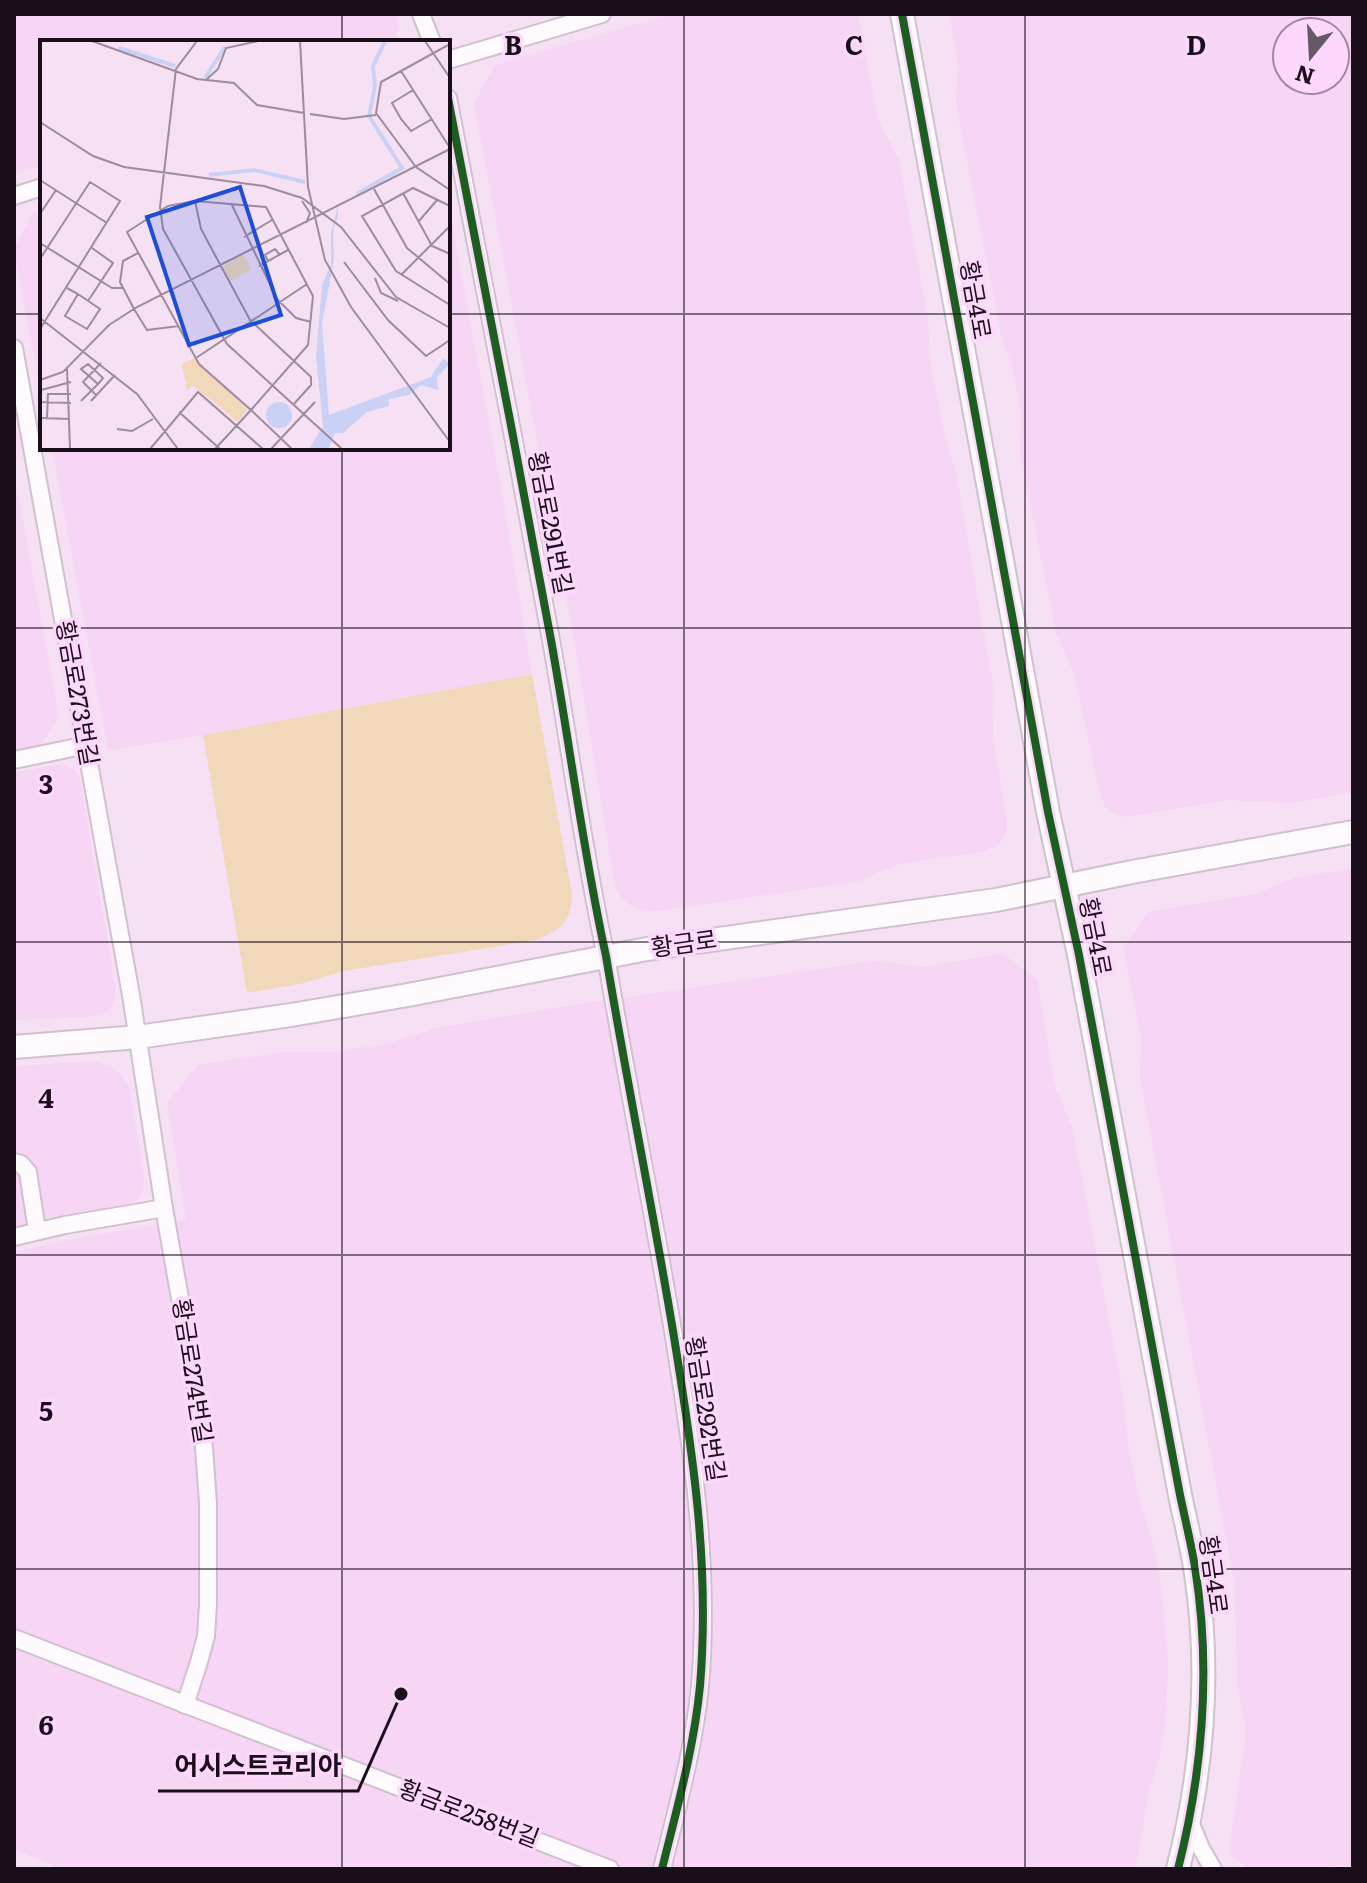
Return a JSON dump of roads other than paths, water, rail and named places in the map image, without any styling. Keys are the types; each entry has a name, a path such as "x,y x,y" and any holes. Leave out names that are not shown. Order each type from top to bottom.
{"street":[{"path":"421,14 431,40"},
{"path":"450,59 602,14"},
{"name":"황금4로","path":"902,14 1048,812 1195,1566 1204,1703 1190,1822 1178,1869"},
{"name":"황금로291번길","path":"450,108 534,547 606,956"},
{"path":"14,196 40,188"},
{"name":"황금로273번길","path":"14,348 138,1037"},
{"path":"14,760 87,745"},
{"name":"황금로","path":"14,1047 138,1037 291,1015 647,949 996,900 1353,832"},
{"name":"황금로292번길","path":"606,956 686,1410 701,1532 703,1611 700,1684 680,1801 662,1869"},
{"name":"황금로274번길","path":"138,1037 198,1400 208,1503 206,1636 185,1705"},
{"path":"14,1162 21,1164 28,1172 37,1231"},
{"path":"14,1237 164,1208"},
{"name":"황금로258번길","path":"14,1638 610,1869"},
{"path":"1190,1822 1213,1869"}],"place":[{"name":"어시스트코리아","path":"401,1694"}]}
